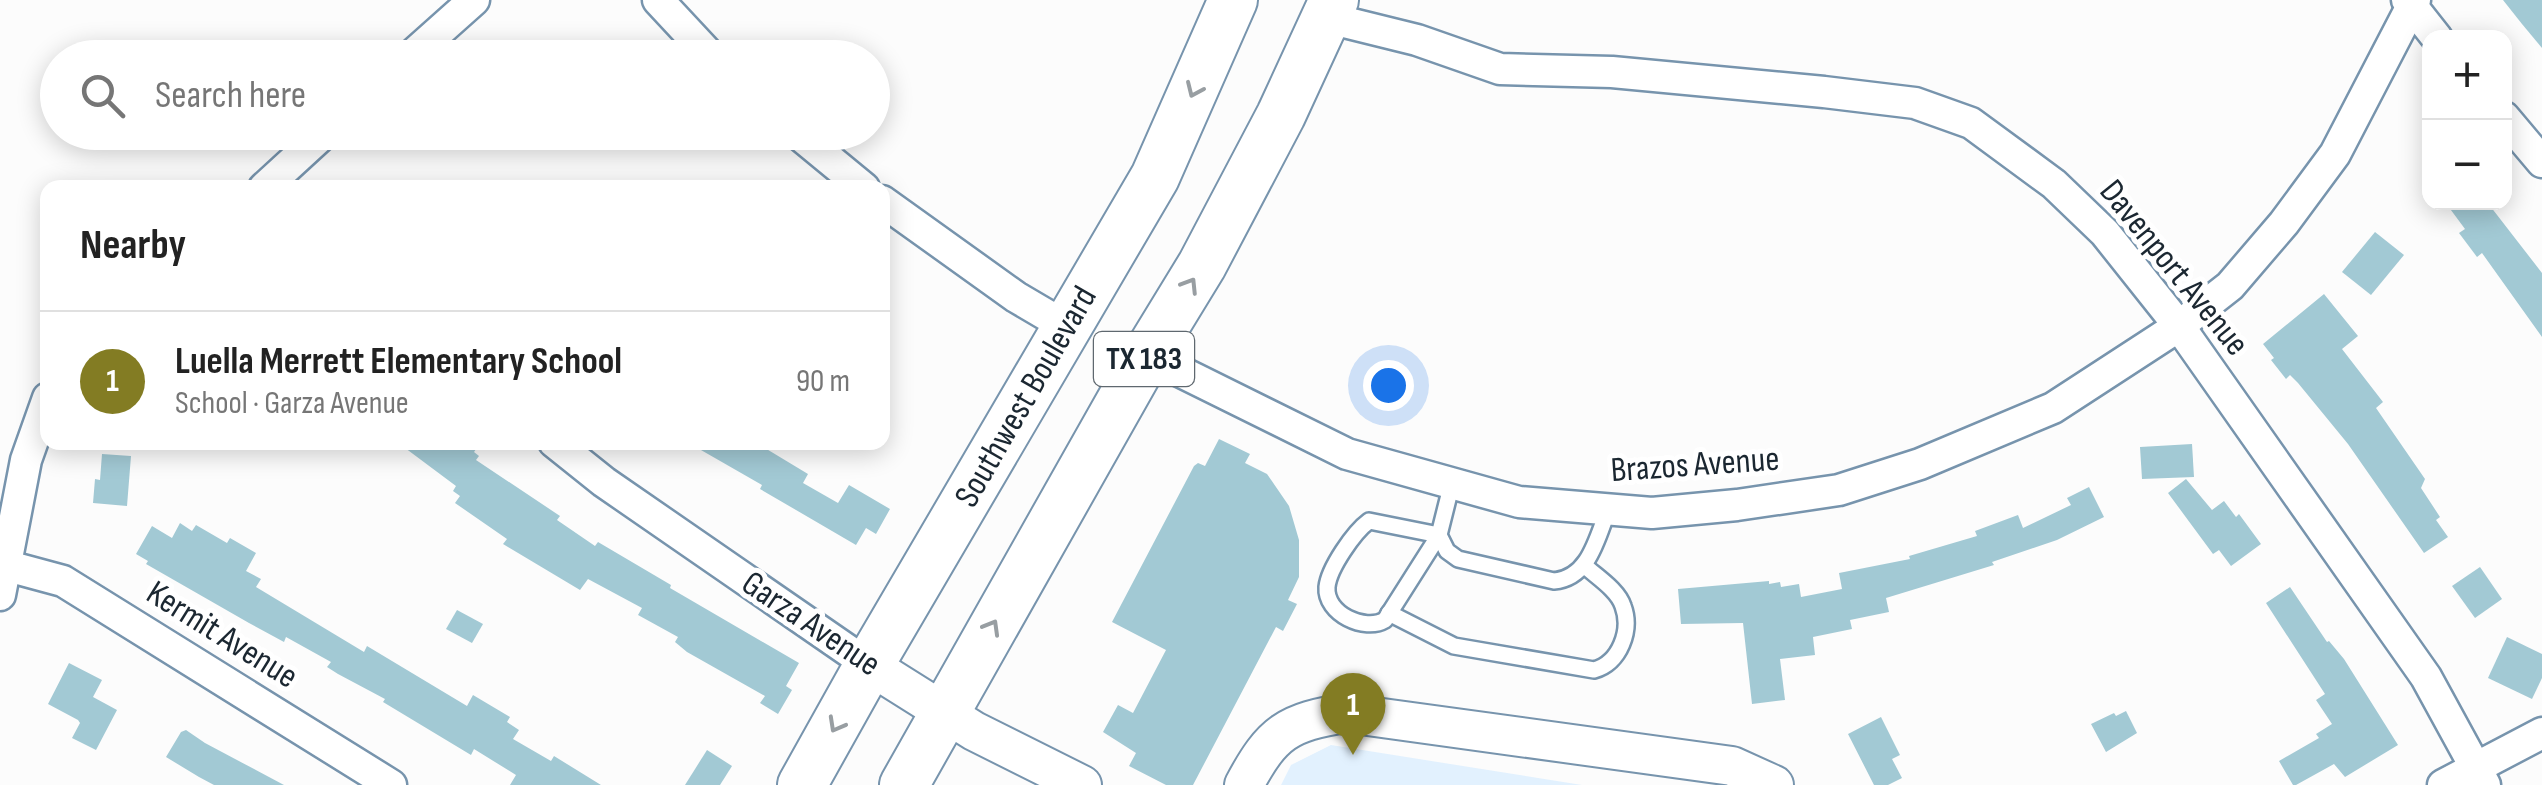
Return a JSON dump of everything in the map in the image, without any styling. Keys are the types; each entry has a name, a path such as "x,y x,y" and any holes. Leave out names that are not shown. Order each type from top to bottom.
{"main road":[{"name":"Southwest Boulevard","path":"802,785 1155,177 1232,0"},
{"name":"TX 183","path":"904,785 1202,265 1281,116 1331,9"}],"street":[{"path":"430,40 474,0"},
{"path":"658,0 695,40"},
{"path":"2411,2 2432,30"},
{"name":"Brazos Avenue","path":"1147,355 1347,454 1519,502 1652,513 1839,490 1920,464 2053,408 2179,326 2230,286 2335,154 2411,2"},
{"name":"Davenport Avenue","path":"1331,9 1500,68 1612,72 1915,102 1972,123 2018,154 2092,220 2179,326 2426,677 2480,776"},
{"path":"2507,120 2542,162"},
{"path":"273,180 305,150"},
{"path":"818,150 854,180"},
{"path":"890,207 1016,298 1067,327"},
{"path":"2,575 26,460 40,421"},
{"name":"Garza Avenue","path":"564,450 604,482 869,665 974,731 1082,785"},
{"name":"Kermit Avenue","path":"2,575 63,581 390,785"},
{"path":"1244,785 1257,760 1280,734 1306,719 1346,713 1732,766 1774,785"},
{"path":"2444,785 2480,776 2542,732"}],"lane":[{"path":"1452,483 1439,536 1389,613 1375,626 1362,625 1346,616 1329,596 1327,585 1348,544 1369,521 1439,536 1447,551 1458,559 1554,581 1567,580 1585,566 1608,510"},
{"path":"1389,613 1454,646 1594,670 1614,660 1624,644 1624,607 1614,592 1585,566"}],"shaded area":[{"path":"1331,745 1582,785 1281,785 1291,765"}],"building":[{"path":"2503,0 2542,0 2542,48 2522,24"},
{"path":"2451,210 2493,210 2542,273 2542,337 2482,253 2477,257 2459,233 2465,229"},
{"path":"2375,232 2404,255 2371,295 2342,272"},
{"path":"2324,294 2358,336 2342,349 2383,402 2376,408 2425,479 2421,488 2448,537 2424,553 2348,444 2298,383 2290,375 2286,379 2263,344"},
{"path":"1219,439 1250,454 1245,463 1267,474 1289,506 1299,540 1299,577 1288,600 1297,604 1283,631 1276,627 1193,785 1166,785 1129,766 1136,753 1103,732 1118,705 1133,713 1166,650 1112,622 1194,466 1205,466"},
{"path":"2192,444 2194,477 2142,479 2140,447"},
{"path":"408,450 475,450 479,456 476,460 560,516 557,520 595,546 598,542 799,663 786,686 792,690 778,714 760,703 765,696 687,652 675,642 678,637 638,615 642,608 588,579 580,590 503,544 507,539 455,503 460,496 453,491 456,486"},
{"path":"701,450 768,450 808,474 803,483 838,503 849,485 890,509 876,534 866,528 856,545 760,489 762,485"},
{"path":"102,454 131,456 127,506 93,503"},
{"path":"2186,479 2212,510 2224,501 2236,517 2239,514 2261,544 2231,566 2219,550 2213,554 2168,493"},
{"path":"2089,487 2104,517 2057,540 1992,562 1994,565 1886,598 1889,612 1850,620 1852,629 1813,637 1815,655 1780,659 1785,700 1752,704 1743,623 1681,624 1678,589 1769,581 1780,582 1781,587 1799,584 1801,597 1842,589 1839,573 1910,559 1909,556 1977,536 1975,531 2018,515 2023,528 2071,505 2067,498"},
{"path":"180,523 192,531 196,525 227,543 230,538 256,553 246,571 261,579 256,587 364,652 367,646 467,706 473,695 510,717 507,722 519,730 513,739 551,761 554,756 601,785 510,785 516,775 474,749 471,755 327,667 331,662 286,637 284,642 249,623 146,564 148,561 136,554 152,526 172,538"},
{"path":"2480,567 2502,599 2475,618 2452,586"},
{"path":"2290,587 2327,642 2344,659 2398,745 2345,777 2334,764 2296,785 2279,761 2319,738 2316,734 2332,724 2316,700 2325,694 2266,603"},
{"path":"457,610 483,624 472,643 446,629"},
{"path":"2507,637 2542,654 2542,678 2532,699 2488,678"},
{"path":"69,663 102,680 93,697 117,710 96,750 72,738 78,720 48,704"},
{"path":"2126,711 2137,733 2106,752 2091,724"},
{"path":"1881,717 1900,755 1892,759 1902,778 1888,785 1874,785 1848,734"},
{"path":"186,730 284,785 214,785 199,777 166,757"},
{"path":"707,750 732,766 720,785 685,785"}],"place":[{"name":"Luella Merrett Elementary School","path":"1353,755"}]}
